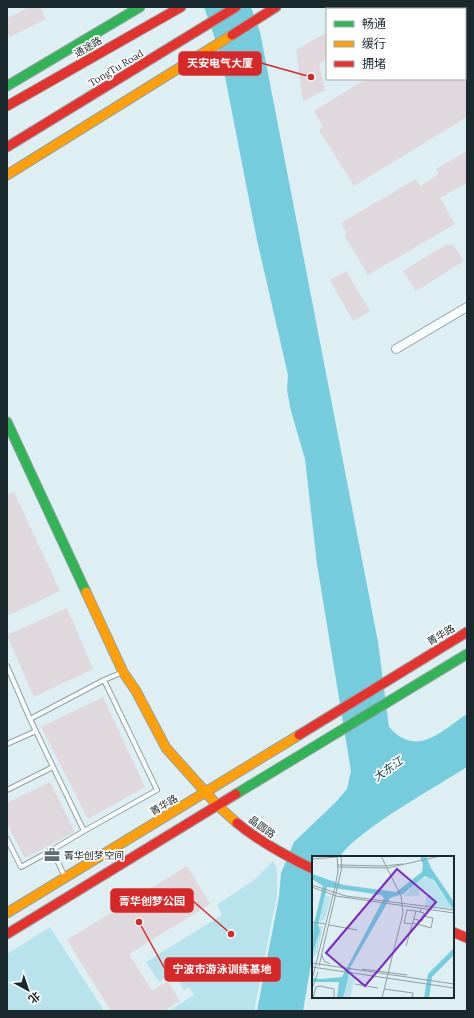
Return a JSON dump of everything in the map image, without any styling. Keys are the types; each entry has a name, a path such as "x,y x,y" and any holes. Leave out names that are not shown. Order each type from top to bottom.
{"street":[{"path":"7,86 140,7"},
{"name":"通途路","path":"7,106 181,7"},
{"name":"TongTu Road","path":"7,147 236,7"},
{"path":"7,175 276,7"},
{"path":"396,349 467,307"},
{"name":"晶圆路","path":"7,422 124,672 136,691 166,748 218,806 253,836 279,852 312,868"},
{"name":"菁华路","path":"7,913 467,632"},
{"path":"7,934 467,654"},
{"path":"454,932 467,938"}],"lane":[{"path":"7,666 30,719 84,831"},
{"path":"30,719 104,680 124,672"},
{"path":"7,839 21,867 157,790 104,680"},
{"path":"7,744 36,731"},
{"path":"7,790 53,767"},
{"path":"52,850 66,877"}],"shaded area":[{"path":"273,861 277,869 277,895 254,1011 169,1011 194,995 189,987 184,990 173,973 159,982 146,962 222,915 217,905 254,880"},
{"path":"50,927 104,1011 7,1011 7,954"}],"water":[{"name":"大东江","path":"204,7 251,7 260,32 378,642 389,727 399,736 409,741 419,741 428,739 438,734 467,714 467,767 379,822 348,847 341,856 312,856 312,958 303,1011 257,1011 279,897 281,873 294,842 336,802 347,789 351,771 317,564 305,459 291,411 287,390 288,375 257,240 221,56"}],"building":[{"path":"29,7 40,7 46,19 10,37 7,31 7,18"},
{"path":"326,33 326,60 319,64 325,90 303,101 296,50"},
{"path":"467,79 467,117 354,186 319,130 323,127 314,111 364,80"},
{"path":"467,151 467,183 440,198 455,224 368,275 345,236 346,232 341,223 416,179 420,186 439,174 436,169"},
{"path":"447,244 449,246 453,244 464,261 416,291 403,271"},
{"path":"346,271 370,311 353,321 330,280"},
{"path":"14,492 60,591 7,616 7,495"},
{"path":"67,608 93,669 34,697 7,635"},
{"path":"103,697 145,787 88,819 41,727"},
{"path":"50,782 75,832 25,858 7,824 7,803"},
{"path":"187,866 210,904 129,954 152,991 168,981 180,1001 164,1011 111,1011 67,940"}],"traffic: fast":[{"path":"7,86 140,7"},
{"path":"7,422 86,592"},
{"path":"236,794 467,654"}],"traffic: slow":[{"path":"7,175 232,35"},
{"path":"86,592 123,672 136,691 166,748 218,806 237,823"},
{"path":"7,913 299,735"}],"traffic: jam":[{"path":"7,106 181,7"},
{"path":"7,147 236,7"},
{"path":"232,35 276,7"},
{"path":"299,735 467,632"},
{"path":"7,934 236,794"},
{"path":"237,823 274,848 312,868"},
{"path":"454,932 467,938"}],"place":[{"name":"天安电气大厦","path":"311,77"},
{"name":"菁华创梦空间","path":"52,855"},
{"name":"宁波市游泳训练基地","path":"139,922"},
{"name":"菁华创梦公园","path":"231,934"}]}
